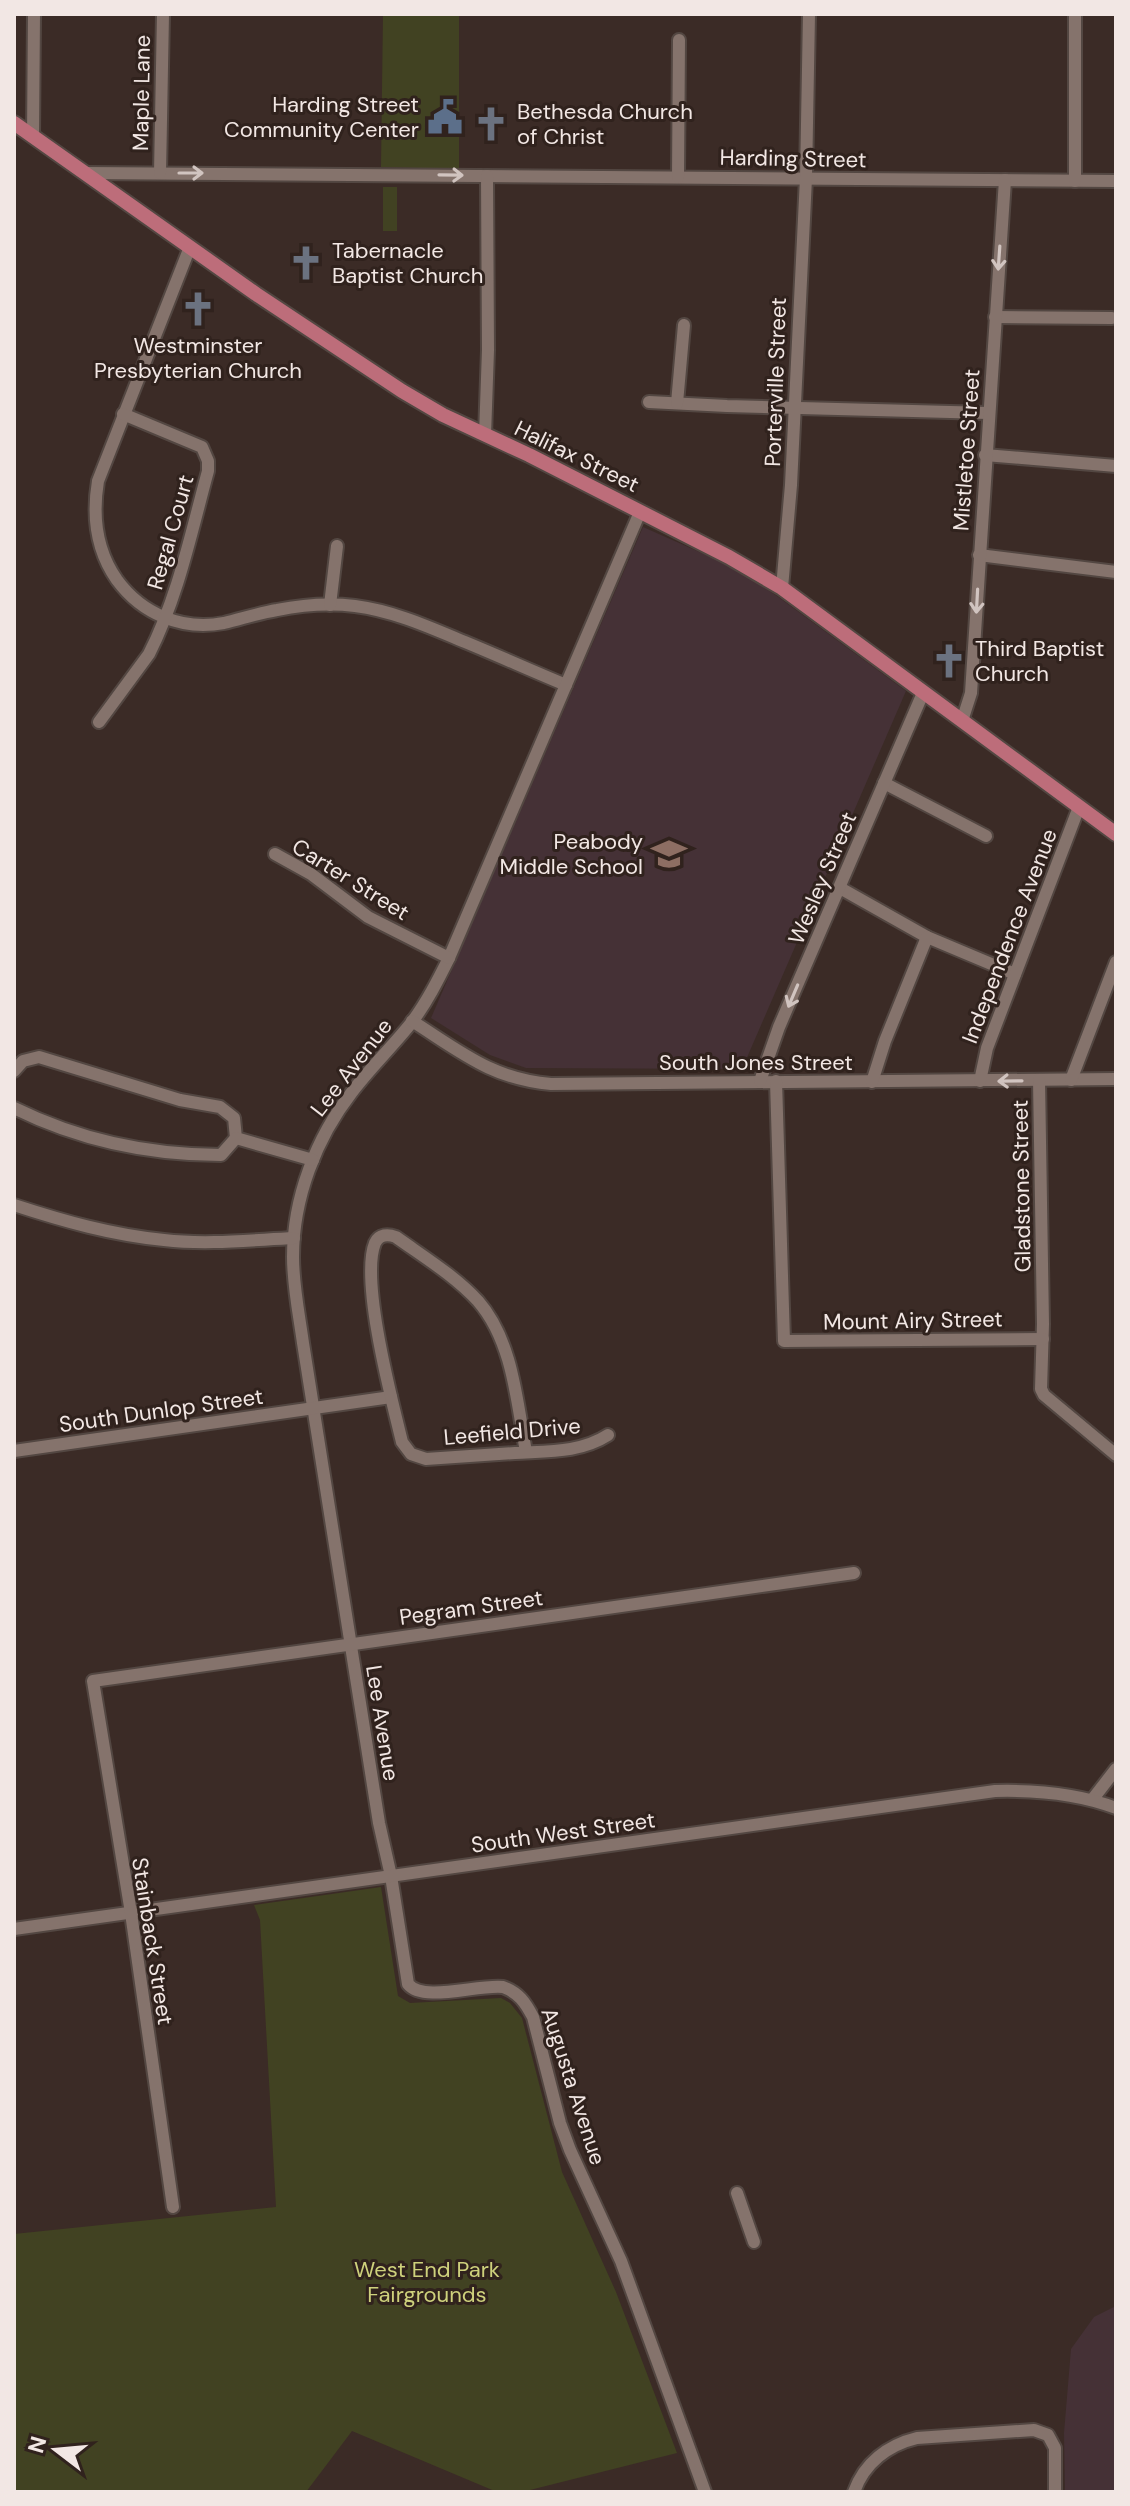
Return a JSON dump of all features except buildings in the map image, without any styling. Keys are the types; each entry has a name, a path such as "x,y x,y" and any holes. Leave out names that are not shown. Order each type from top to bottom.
{"main road":[{"name":"Halifax Street","path":"14,123 378,376 443,415 529,455 742,564 782,588 1116,834"}],"street":[{"path":"33,137 34,14"},
{"name":"Maple Lane","path":"160,173 163,14"},
{"name":"Porterville Street","path":"782,588 790,499 806,178 809,14"},
{"path":"1075,14 1075,181"},
{"path":"678,177 679,40"},
{"name":"Harding Street","path":"85,173 1116,181"},
{"path":"485,435 487,176"},
{"name":"Mistletoe Street","path":"962,721 971,693 1005,180"},
{"path":"190,247 98,481 96,531 111,569 128,593 150,610 178,623 211,625 278,609 330,605 368,608 404,617 566,685"},
{"path":"995,317 1112,318"},
{"path":"677,403 684,325"},
{"path":"649,402 988,413"},
{"name":"Regal Court","path":"123,414 200,445 206,451 208,471 179,579 165,618"},
{"path":"985,455 1116,466"},
{"name":"Lee Avenue","path":"391,1876 379,1823 313,1408 294,1280 294,1238 304,1185 335,1116 412,1021 449,958 640,512"},
{"path":"330,605 337,546"},
{"path":"979,555 1116,572"},
{"path":"99,722 149,654 165,618"},
{"name":"Wesley Street","path":"760,1081 779,1027 923,693"},
{"path":"884,783 986,836"},
{"name":"Independence Avenue","path":"980,1081 987,1048 1079,807"},
{"name":"Carter Street","path":"275,854 311,874 368,917 449,958"},
{"path":"840,888 927,937 1015,974"},
{"path":"872,1082 927,937"},
{"path":"1071,1080 1116,962"},
{"name":"South Jones Street","path":"412,1021 481,1065 514,1078 535,1082 1116,1079"},
{"path":"14,1071 23,1061 39,1057 180,1100 220,1107 234,1118 236,1138 221,1155 132,1149 57,1128 14,1108"},
{"name":"Gladstone Street","path":"1039,1080 1041,1389 1044,1395 1116,1455"},
{"name":"Mount Airy Street","path":"776,1081 784,1341 1043,1339"},
{"path":"236,1138 313,1160"},
{"path":"14,1205 91,1228 166,1241 294,1238"},
{"path":"391,1397 374,1304 371,1268 378,1239 389,1234 454,1280 479,1303 498,1330 526,1452"},
{"name":"South Dunlop Street","path":"14,1451 391,1397"},
{"name":"Leefield Drive","path":"391,1397 402,1442 418,1458 573,1449 608,1435"},
{"name":"Pegram Street","path":"93,1681 854,1573"},
{"name":"Stainback Street","path":"93,1681 131,1913 173,2207"},
{"path":"1092,1800 1116,1769"},
{"name":"South West Street","path":"14,1929 995,1791 1047,1792 1116,1808"},
{"name":"Augusta Avenue","path":"391,1876 405,1973 412,1989 426,1993 503,1987 520,1996 533,2017 560,2123 621,2261 705,2492"},
{"path":"737,2193 754,2242"},
{"path":"854,2492 860,2477 880,2455 917,2438 1034,2430 1048,2435 1053,2441 1055,2492"}],"shaded area":[{"name":"Peabody Middle School","path":"643,527 731,566 906,691 742,1069 526,1068 490,1055 431,1018"},
{"path":"1116,2306 1116,2492 1065,2492 1064,2433 1071,2349 1094,2317"}],"green space":[{"path":"383,14 459,14 459,169 381,167"},
{"path":"383,187 397,187 397,231 383,231"},
{"name":"West End Park Fairgrounds","path":"381,1887 398,1996 410,2003 501,1998 510,2003 522,2018 562,2172 616,2292 677,2453 522,2492 497,2492 352,2431 306,2492 14,2492 14,2234 276,2207 260,1920 254,1905"}],"place":[{"name":"Harding Street Community Center","path":"445,117"},
{"name":"Bethesda Church of Christ","path":"491,124"},
{"name":"Tabernacle Baptist Church","path":"306,263"},
{"name":"Westminster Presbyterian Church","path":"198,309"},
{"name":"Third Baptist Church","path":"949,661"},
{"name":"Peabody Middle School","path":"669,854"}]}
